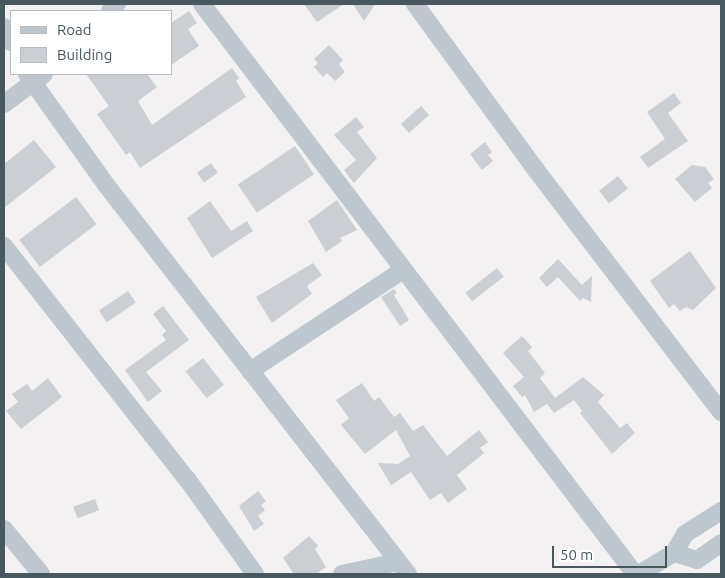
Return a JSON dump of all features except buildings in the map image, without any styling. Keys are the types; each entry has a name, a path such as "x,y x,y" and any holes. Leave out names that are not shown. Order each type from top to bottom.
{"street":[{"path":"202,4 635,574"},
{"path":"415,4 536,170 721,412"},
{"path":"4,27 10,40"},
{"path":"4,104 34,77 250,371 403,568"},
{"path":"4,246 181,471 255,574"},
{"path":"250,371 403,270"},
{"path":"640,574 674,553 685,534 721,511"},
{"path":"4,529 40,574"},
{"path":"674,553 697,560 721,543"},
{"path":"342,574 403,568"}]}
